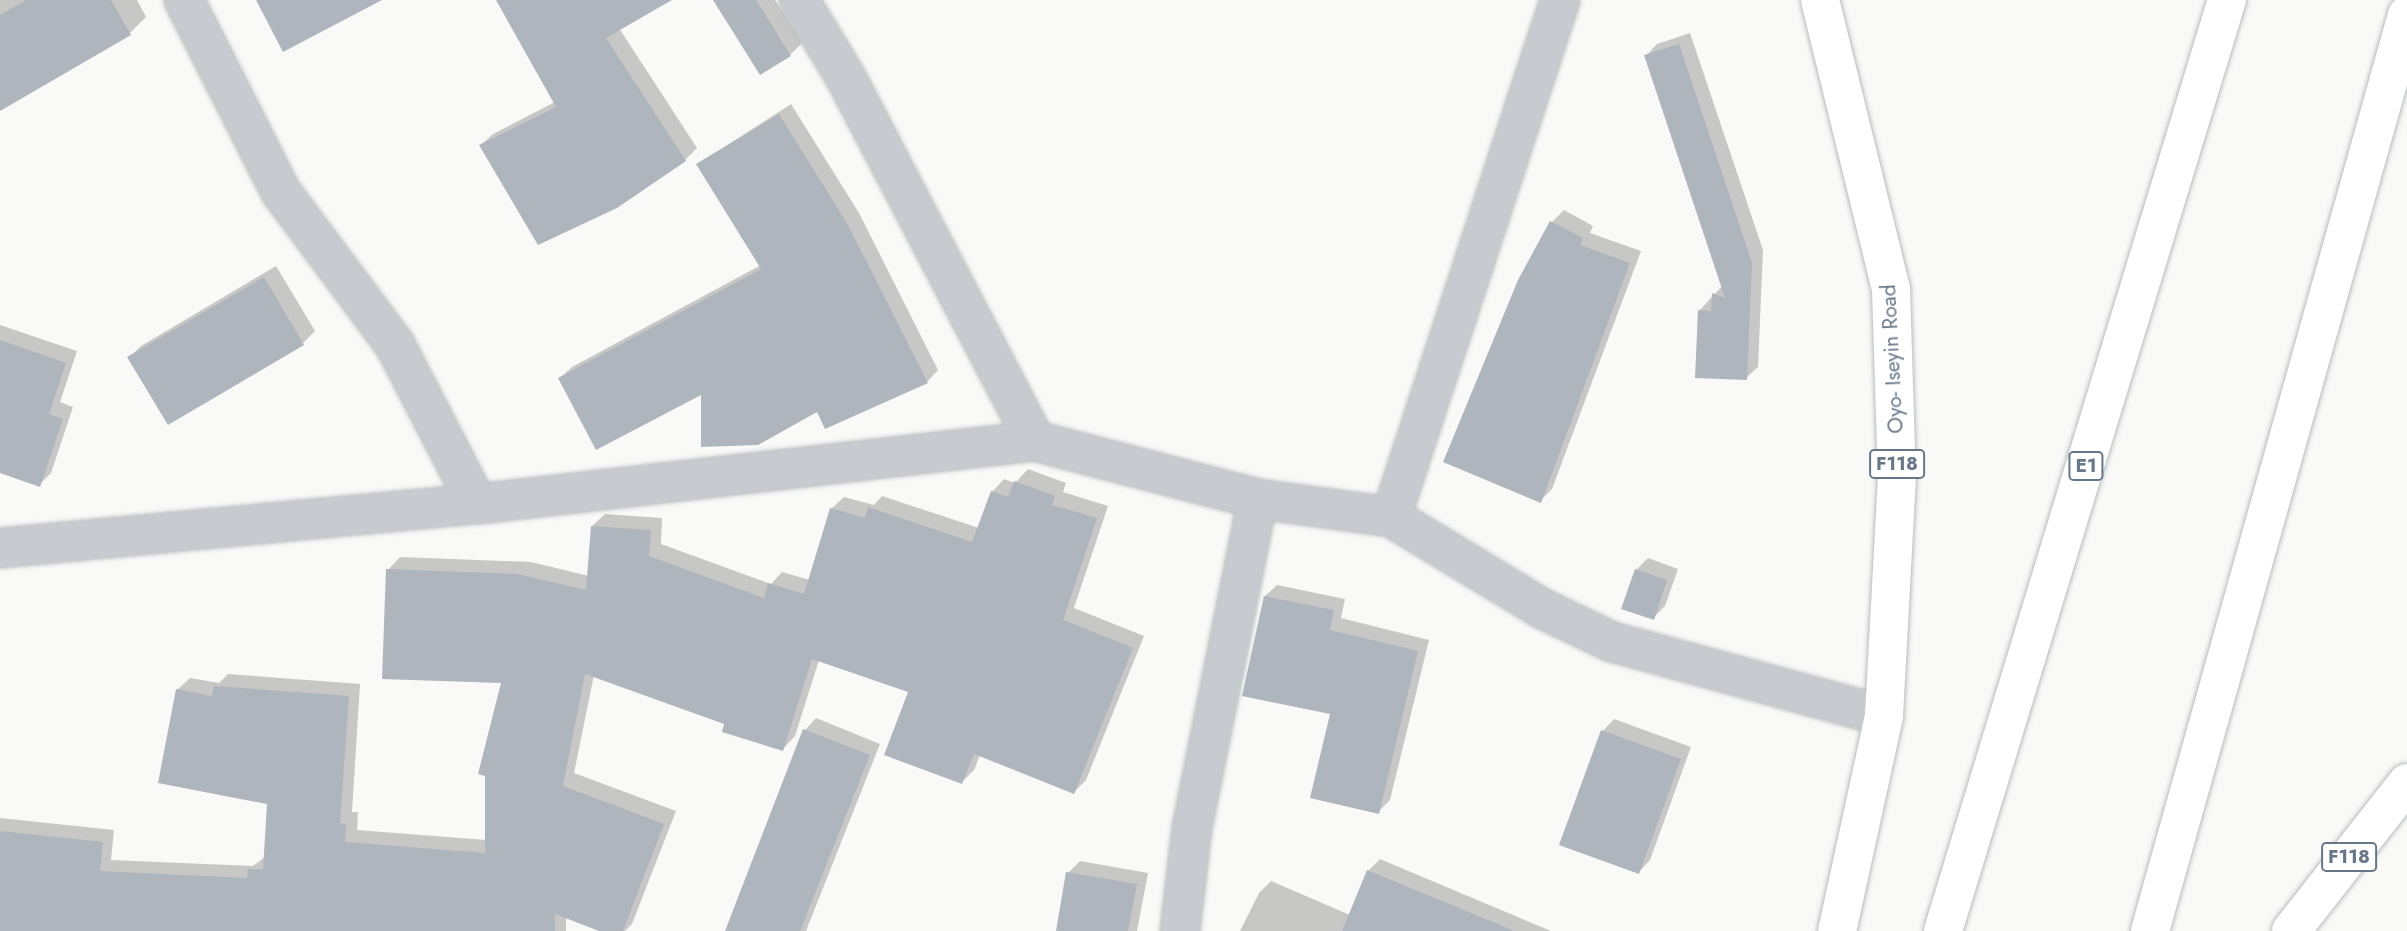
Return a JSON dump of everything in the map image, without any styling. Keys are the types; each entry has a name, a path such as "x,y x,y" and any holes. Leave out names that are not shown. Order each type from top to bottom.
{"main road":[{"name":"Oyo- Iseyin Road","path":"1820,0 1891,289 1897,476 1884,716 1837,931"},
{"name":"E1","path":"1943,931 2227,0"},
{"path":"2150,931 2407,15"},
{"name":"F118","path":"2291,931 2407,783"}],"street":[{"path":"184,0 281,192 395,345 477,503"},
{"path":"799,0 846,78 1035,441"},
{"path":"1391,517 1560,0"},
{"path":"0,548 477,503 1035,441 1258,499 1391,517 1543,609 1612,642 1884,716"},
{"path":"1180,931 1192,828 1258,499"}],"building":[{"path":"26,0 111,0 131,35 0,111 0,15"},
{"path":"256,0 382,0 283,52"},
{"path":"496,0 672,0 606,38 686,161 617,208 538,245 479,145 556,107"},
{"path":"713,0 756,0 791,56 760,75"},
{"path":"1679,44 1752,263 1747,380 1695,378 1698,310 1711,311 1712,293 1725,298 1644,55"},
{"path":"779,114 848,225 928,383 825,429 817,412 758,445 701,447 701,395 596,450 558,378 761,269 696,164"},
{"path":"1550,221 1583,238 1580,245 1630,263 1541,503 1443,462 1518,280"},
{"path":"264,277 304,345 168,425 127,357"},
{"path":"0,340 66,363 49,414 63,419 40,487 0,473"},
{"path":"1014,481 1055,496 1052,505 1097,518 1063,620 1133,648 1074,794 974,754 962,784 884,755 908,692 812,659 783,751 722,732 724,724 585,674 563,786 664,824 623,931 599,931 555,914 555,931 0,931 0,831 103,842 100,871 247,878 248,869 263,869 267,804 158,783 176,689 212,696 214,686 349,696 340,823 346,824 345,842 485,853 485,776 478,774 501,683 382,679 386,569 518,574 586,590 591,526 651,530 649,556 764,598 768,583 804,594 830,508 865,518 868,507 972,542 991,491 1008,497"},
{"path":"1635,569 1667,580 1654,620 1621,609"},
{"path":"1264,596 1334,610 1330,630 1418,651 1379,814 1310,798 1330,714 1242,696"},
{"path":"803,729 870,755 800,931 725,931"},
{"path":"1601,730 1681,759 1639,874 1559,845"},
{"path":"1367,870 1512,930 1512,931 1342,931"},
{"path":"1066,872 1137,884 1128,931 1056,931"}]}
